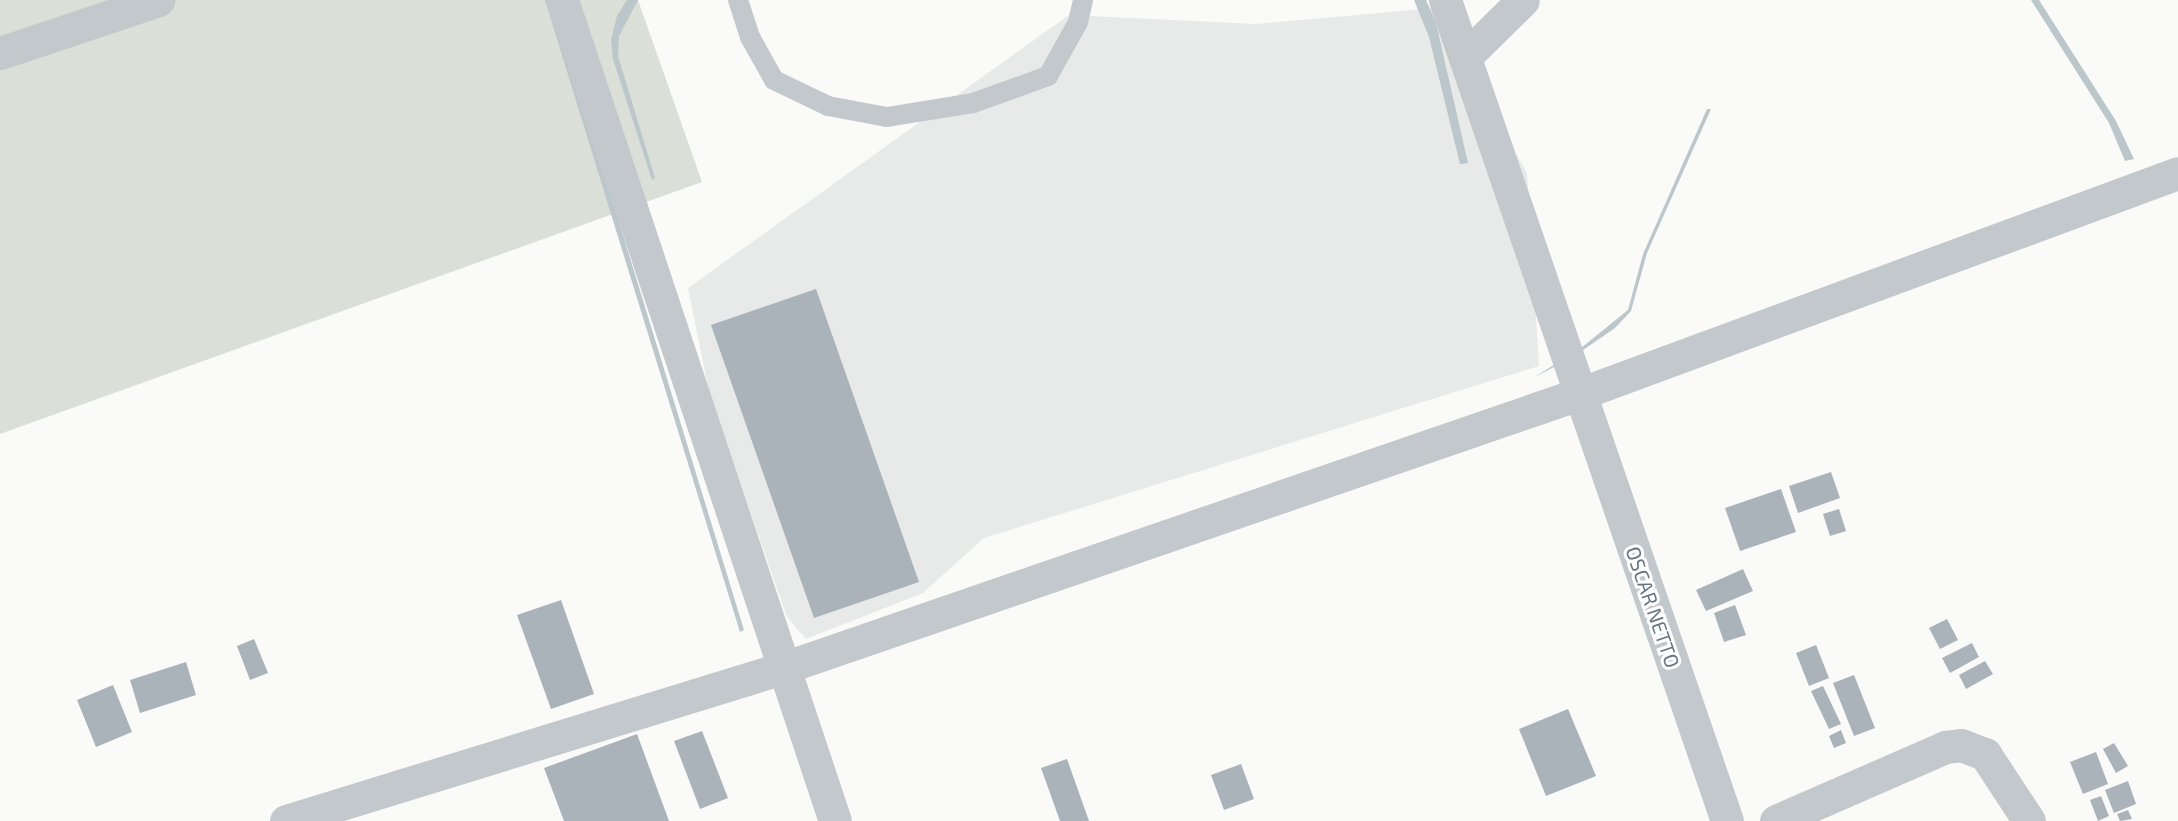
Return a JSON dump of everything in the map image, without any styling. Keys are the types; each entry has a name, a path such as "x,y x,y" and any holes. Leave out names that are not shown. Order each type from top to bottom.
{"street":[{"path":"0,53 158,0"},
{"path":"562,0 786,667 835,821"},
{"name":"OSCAR NETTO","path":"1445,0 1727,821"},
{"path":"1465,57 1523,0"},
{"path":"286,821 786,667 1579,394 2178,173"},
{"path":"1776,821 1945,747 1961,745 1985,754 2028,821"}],"lane":[{"path":"738,0 750,37 774,80 828,106 887,117 973,103 1048,76 1078,22 1083,0"}],"shaded area":[{"path":"0,0 638,0 702,182 0,434"},
{"path":"545,0 551,0 744,630 740,632"},
{"path":"627,0 638,0 619,36 618,56 655,178 652,180 613,59 611,40 617,16"},
{"path":"1414,0 1426,0 1436,23 1468,163 1460,164 1429,37"},
{"path":"2031,0 2039,0 2116,121 2134,159 2125,161 2109,123"},
{"path":"1435,8 1527,173 1539,366 984,538 923,593 806,639 787,617 710,397 688,288 1069,15 1256,24"},
{"path":"1707,109 1711,109 1647,253 1631,311 1615,328 1573,357 1533,378 1581,348 1628,310 1643,254"}],"building":[{"path":"816,289 919,582 814,618 711,325"},
{"path":"1831,472 1840,498 1798,513 1789,486"},
{"path":"1781,489 1796,532 1740,551 1725,508"},
{"path":"1839,509 1846,531 1830,536 1823,514"},
{"path":"1743,569 1753,591 1706,611 1696,590"},
{"path":"561,600 594,694 551,709 517,615"},
{"path":"1735,605 1746,635 1724,642 1714,613"},
{"path":"1947,619 1958,640 1940,649 1929,628"},
{"path":"254,639 268,673 250,680 237,646"},
{"path":"1972,643 1979,657 1950,673 1942,658"},
{"path":"1816,645 1829,678 1809,686 1796,653"},
{"path":"1985,661 1993,674 1966,689 1959,675"},
{"path":"186,662 196,695 140,713 130,680"},
{"path":"1854,675 1875,728 1854,736 1833,683"},
{"path":"113,685 132,732 96,747 77,700"},
{"path":"1823,686 1841,724 1829,729 1811,691"},
{"path":"1568,709 1596,776 1546,796 1519,729"},
{"path":"1841,730 1846,743 1834,748 1829,736"},
{"path":"702,731 728,798 700,809 674,741"},
{"path":"637,734 669,821 564,821 544,768"},
{"path":"2114,743 2128,766 2116,773 2103,749"},
{"path":"2096,752 2108,784 2083,794 2070,762"},
{"path":"1067,759 1089,821 1060,821 1041,768"},
{"path":"1241,764 1254,799 1224,810 1211,775"},
{"path":"2128,781 2136,804 2114,813 2105,790"},
{"path":"2101,796 2109,816 2098,821 2090,800"},
{"path":"2128,810 2132,819 2120,821 2117,814"}]}
